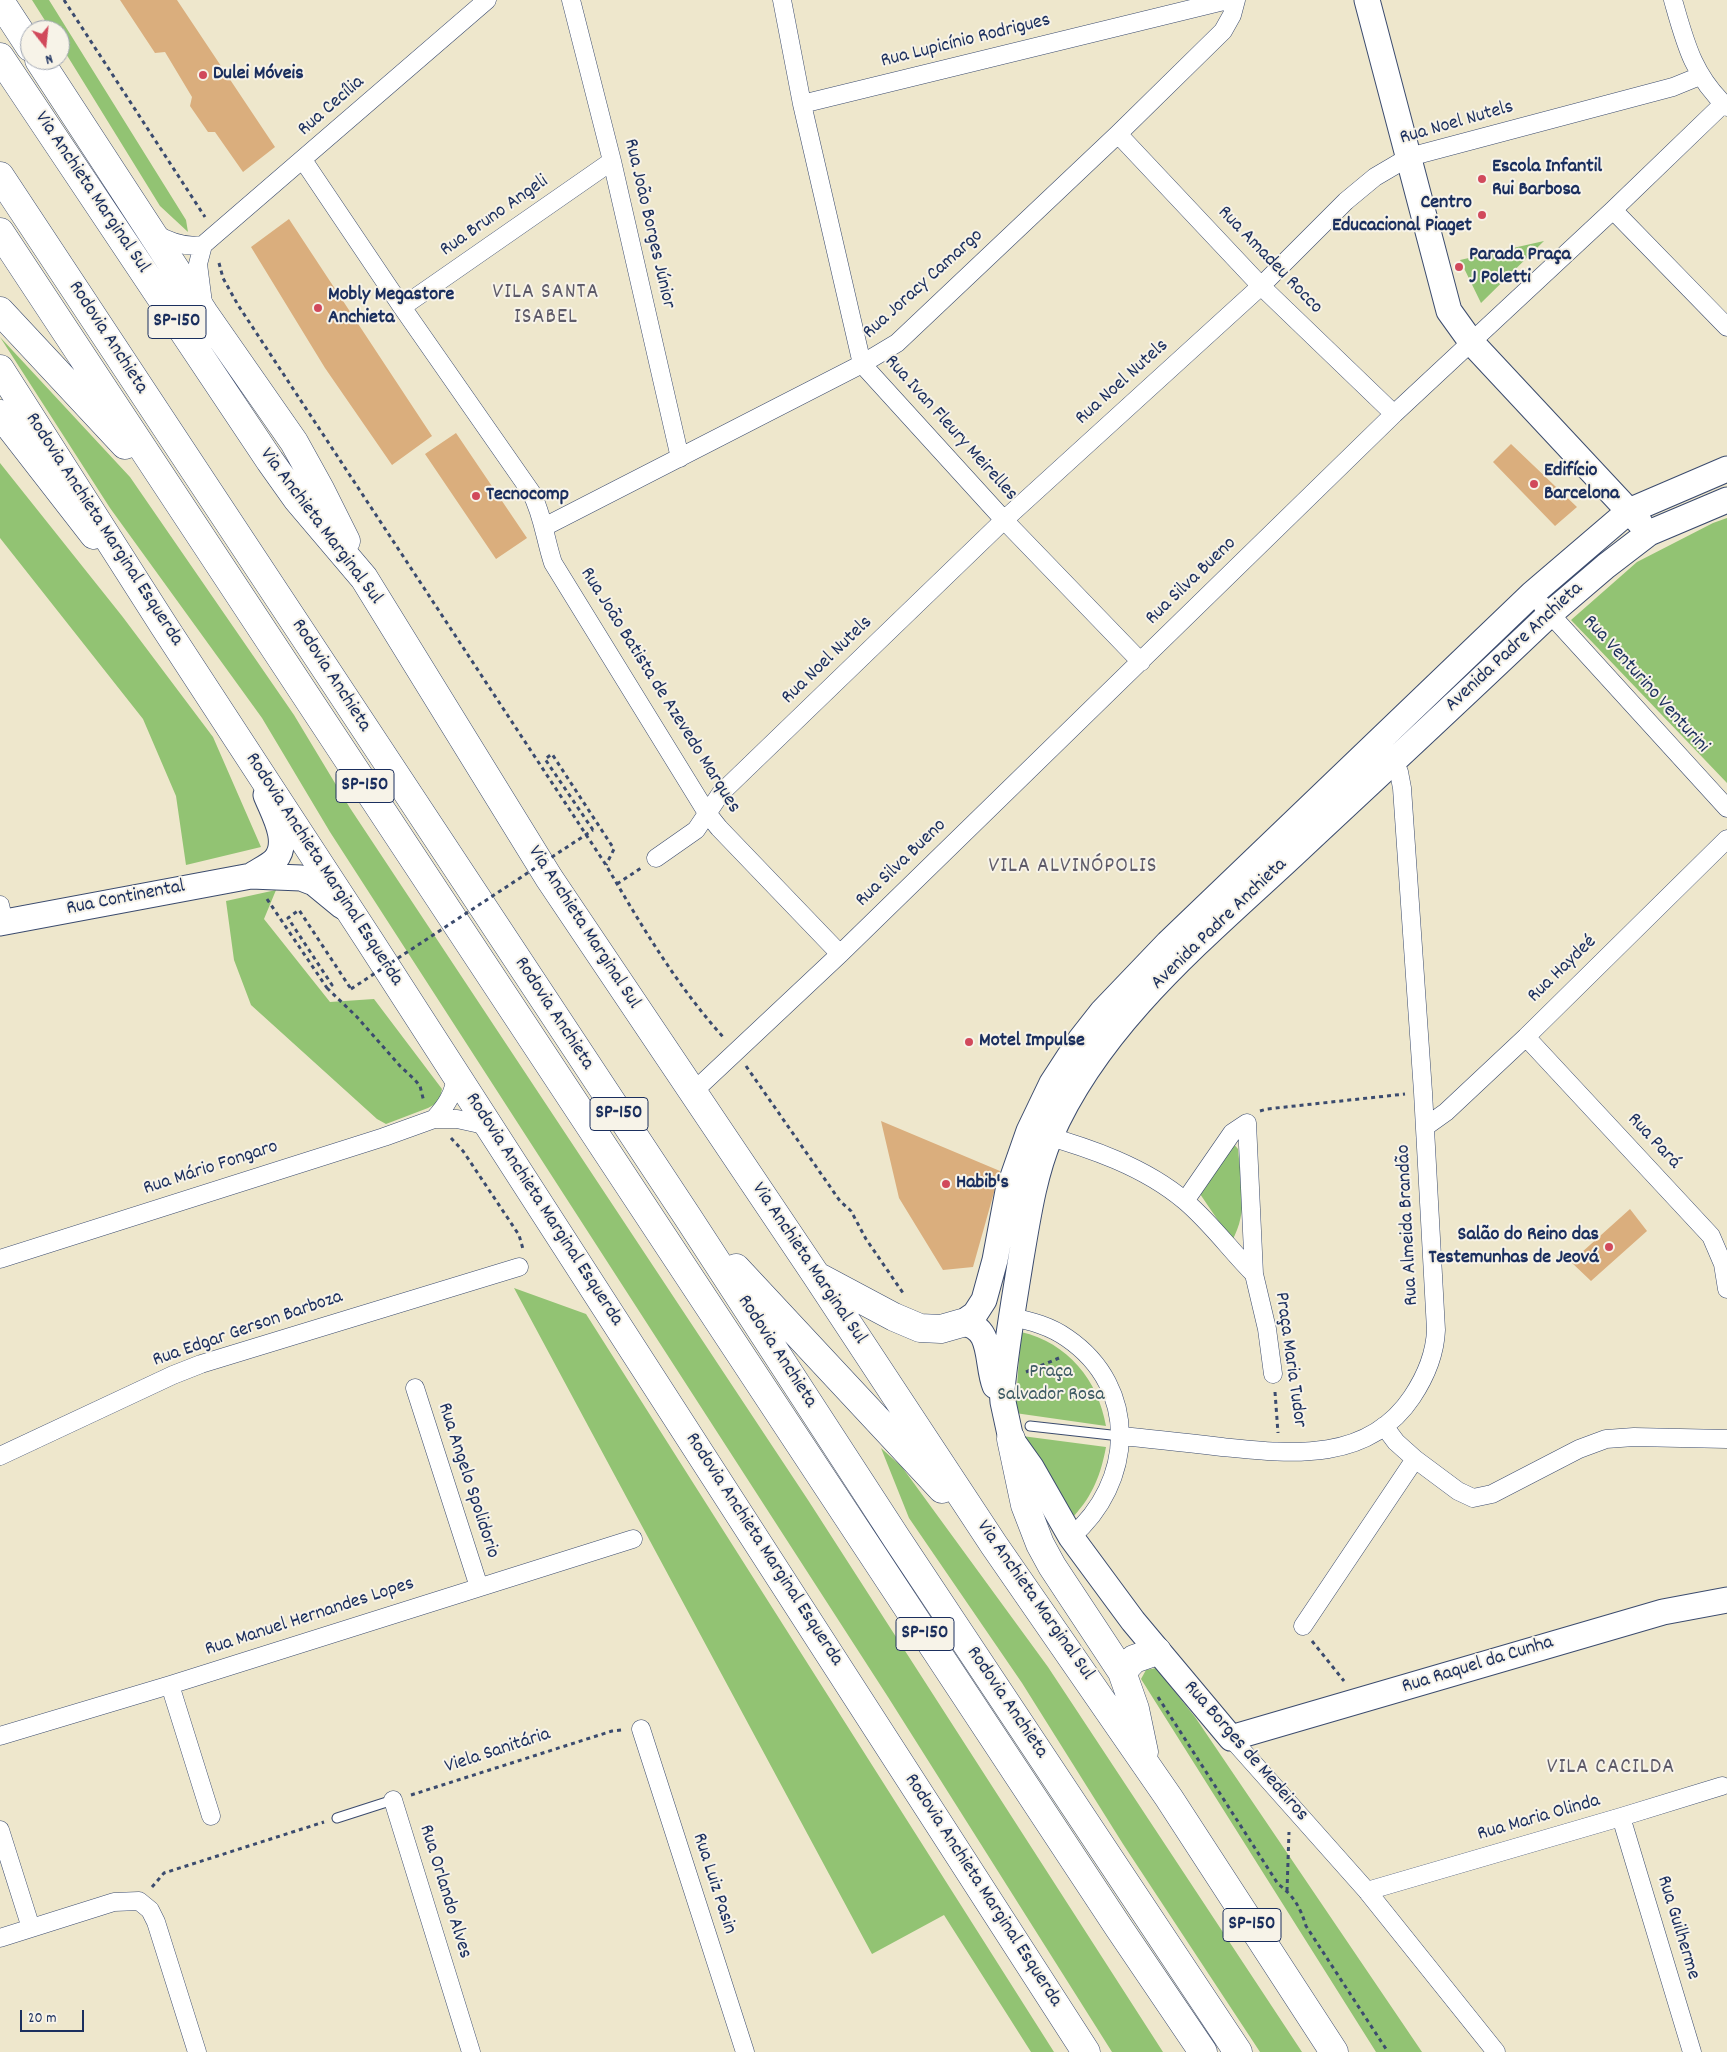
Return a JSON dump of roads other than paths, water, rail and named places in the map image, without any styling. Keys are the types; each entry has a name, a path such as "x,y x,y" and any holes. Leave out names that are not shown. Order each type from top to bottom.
{"main road":[{"path":"0,1 20,32"},
{"name":"Via Anchieta Marginal Sul","path":"0,57 270,461 297,499 364,578 549,878 816,1275 994,1545 1148,1766 1334,2052"},
{"path":"46,70 204,313 294,442 320,488 364,578"},
{"name":"Rodovia Anchieta","path":"0,176 687,1216 897,1539 1238,2052"},
{"name":"Rodovia Anchieta","path":"0,232 1119,1928 1203,2052"},
{"path":"0,311 179,503"},
{"name":"Rodovia Anchieta Marginal Esquerda","path":"0,369 164,626 1086,2052"},
{"path":"0,414 164,626"},
{"path":"687,1216 994,1545"},
{"path":"816,1275 894,1317 920,1328 941,1329 962,1324"},
{"path":"1021,1433 1025,1506 1040,1544 1052,1566 1122,1672 1134,1709 1148,1766"},
{"path":"1122,1672 1134,1659 1157,1651"},
{"path":"1119,1928 1184,2052"}],"street":[{"name":"Rua Cecília","path":"210,240 487,0"},
{"name":"Rua João Borges Júnior","path":"571,0 612,161 680,458"},
{"name":"Rua Ivan Fleury Meirelles","path":"782,0 802,104 862,364 1004,520 1141,662"},
{"name":"Rua Lupicínio Rodrigues","path":"802,104 1228,0"},
{"name":"Rua Joracy Camargo","path":"544,527 862,364 897,343 1118,134 1223,31 1232,15 1236,0"},
{"path":"1367,0 1450,311 1472,343 1648,532"},
{"path":"1673,0 1688,52 1700,76 1725,106"},
{"name":"Rua Noel Nutels","path":"656,858 696,830 721,793 1004,520 1261,286 1346,201 1374,177 1409,157 1673,87 1700,76"},
{"name":"Rua Silva Bueno","path":"693,1092 840,954 1394,414 1725,106"},
{"name":"Rua Amadeu Rocco","path":"1118,134 1261,286 1394,414"},
{"name":"Rua João Batista de Azevedo Marques","path":"304,160 402,307 532,492 539,508 547,546 553,563 707,813 719,828 840,954"},
{"name":"Rua Bruno Angeli","path":"402,307 612,161"},
{"path":"1614,210 1727,327"},
{"path":"151,231 176,243 190,246 210,240"},
{"path":"204,313 198,264 210,240"},
{"name":"Avenida Padre Anchieta","path":"962,1324 975,1314 982,1304 995,1260 1008,1191 1040,1134 1068,1103 1092,1063 1116,1031 1147,996 1387,751 1532,594 1629,512 1727,470"},
{"name":"Avenida Padre Anchieta","path":"1387,751 1648,532 1727,500"},
{"name":"Rua Venturino Venturini","path":"1532,594 1552,613 1727,808"},
{"name":"Rua Almeida Brandão","path":"1120,1436 1278,1452 1311,1453 1327,1450 1366,1437 1384,1426 1400,1412 1418,1388 1431,1361 1436,1341 1423,1092 1402,788 1399,772 1387,751"},
{"name":"Rua Continental","path":"251,876 275,860 280,849 281,833 254,763"},
{"name":"Rua Haydeé","path":"1425,1127 1446,1112 1526,1037 1727,839"},
{"name":"Rua Continental","path":"1,916 251,876 301,878 314,883 354,918"},
{"name":"Rua Pará","path":"1526,1037 1681,1202 1710,1236 1722,1245 1727,1289"},
{"path":"430,1120 449,1100 455,1087 456,1076"},
{"path":"430,1120 457,1119 489,1126"},
{"name":"Rua Mário Fongaro","path":"0,1259 384,1137 430,1120"},
{"name":"Praça Maria Tudor","path":"1185,1201 1232,1132 1246,1123 1254,1274 1267,1329 1273,1374"},
{"name":"Avenida Padre Anchieta","path":"1021,1433 1003,1392 1011,1317 1033,1196 1040,1134"},
{"name":"Praça Maria Tudor","path":"1040,1134 1079,1146 1129,1167 1158,1182 1185,1201 1254,1274"},
{"path":"0,1247 52,1242"},
{"path":"995,1260 1001,1306 1006,1314 1049,1328 1067,1338 1081,1349 1100,1372 1109,1387 1115,1404 1120,1436 1116,1470 1105,1498 1084,1526 1071,1537"},
{"name":"Rua Edgar Gerson Barboza","path":"0,1456 201,1364 519,1267"},
{"path":"962,1324 973,1326 983,1336 987,1345 994,1384 1003,1392"},
{"name":"Rua Angelo Spolidorio","path":"415,1388 479,1587"},
{"path":"1384,1426 1396,1442 1415,1459 1458,1491 1468,1496 1479,1498 1492,1494 1579,1449 1606,1439 1634,1437 1727,1439"},
{"name":"Rua Borges de Medeiros","path":"1021,1433 1030,1467 1071,1537 1106,1587 1157,1651 1231,1738 1367,1891 1496,2052"},
{"path":"1303,1626 1415,1459"},
{"name":"Rua Manuel Hernandes Lopes","path":"0,1736 170,1685 633,1539"},
{"name":"Rua Raquel da Cunha","path":"1231,1738 1663,1612 1727,1600"},
{"path":"170,1685 211,1816"},
{"name":"Rua Luiz Pasin","path":"641,1729 744,2052"},
{"name":"Rua Maria Olinda","path":"1367,1891 1722,1786"},
{"name":"Rua Orlando Alves","path":"393,1800 471,2052"},
{"name":"Rua Guilherme","path":"1621,1817 1692,2052"},
{"path":"0,1830 31,1928"},
{"path":"0,1938 114,1902 139,1901 150,1910 156,1922 197,2052"},
{"path":"1063,2017 1076,2052"}],"lane":[{"path":"1021,1433 1120,1436"},
{"path":"337,1818 393,1800"}],"place":[{"name":"Dulei Móveis","path":"203,75"},
{"name":"Escola Infantil Rui Barbosa","path":"1482,179"},
{"name":"Centro Educacional Piaget","path":"1482,215"},
{"name":"Parada Praça J Poletti","path":"1459,267"},
{"name":"Mobly Megastore Anchieta","path":"318,308"},
{"name":"Edifício Barcelona","path":"1534,484"},
{"name":"Tecnocomp","path":"476,496"},
{"name":"Motel Impulse","path":"969,1042"},
{"name":"Habib's","path":"946,1184"},
{"name":"Salão do Reino das Testemunhas de Jeová","path":"1609,1247"}],"district":[{"name":"VILA SANTA ISABEL","path":"546,306"},
{"name":"VILA ALVINÓPOLIS","path":"1073,868"},
{"name":"VILA CACILDA","path":"1611,1769"}],"park label":[{"name":"Praça Salvador Rosa","path":"1051,1384"}]}
